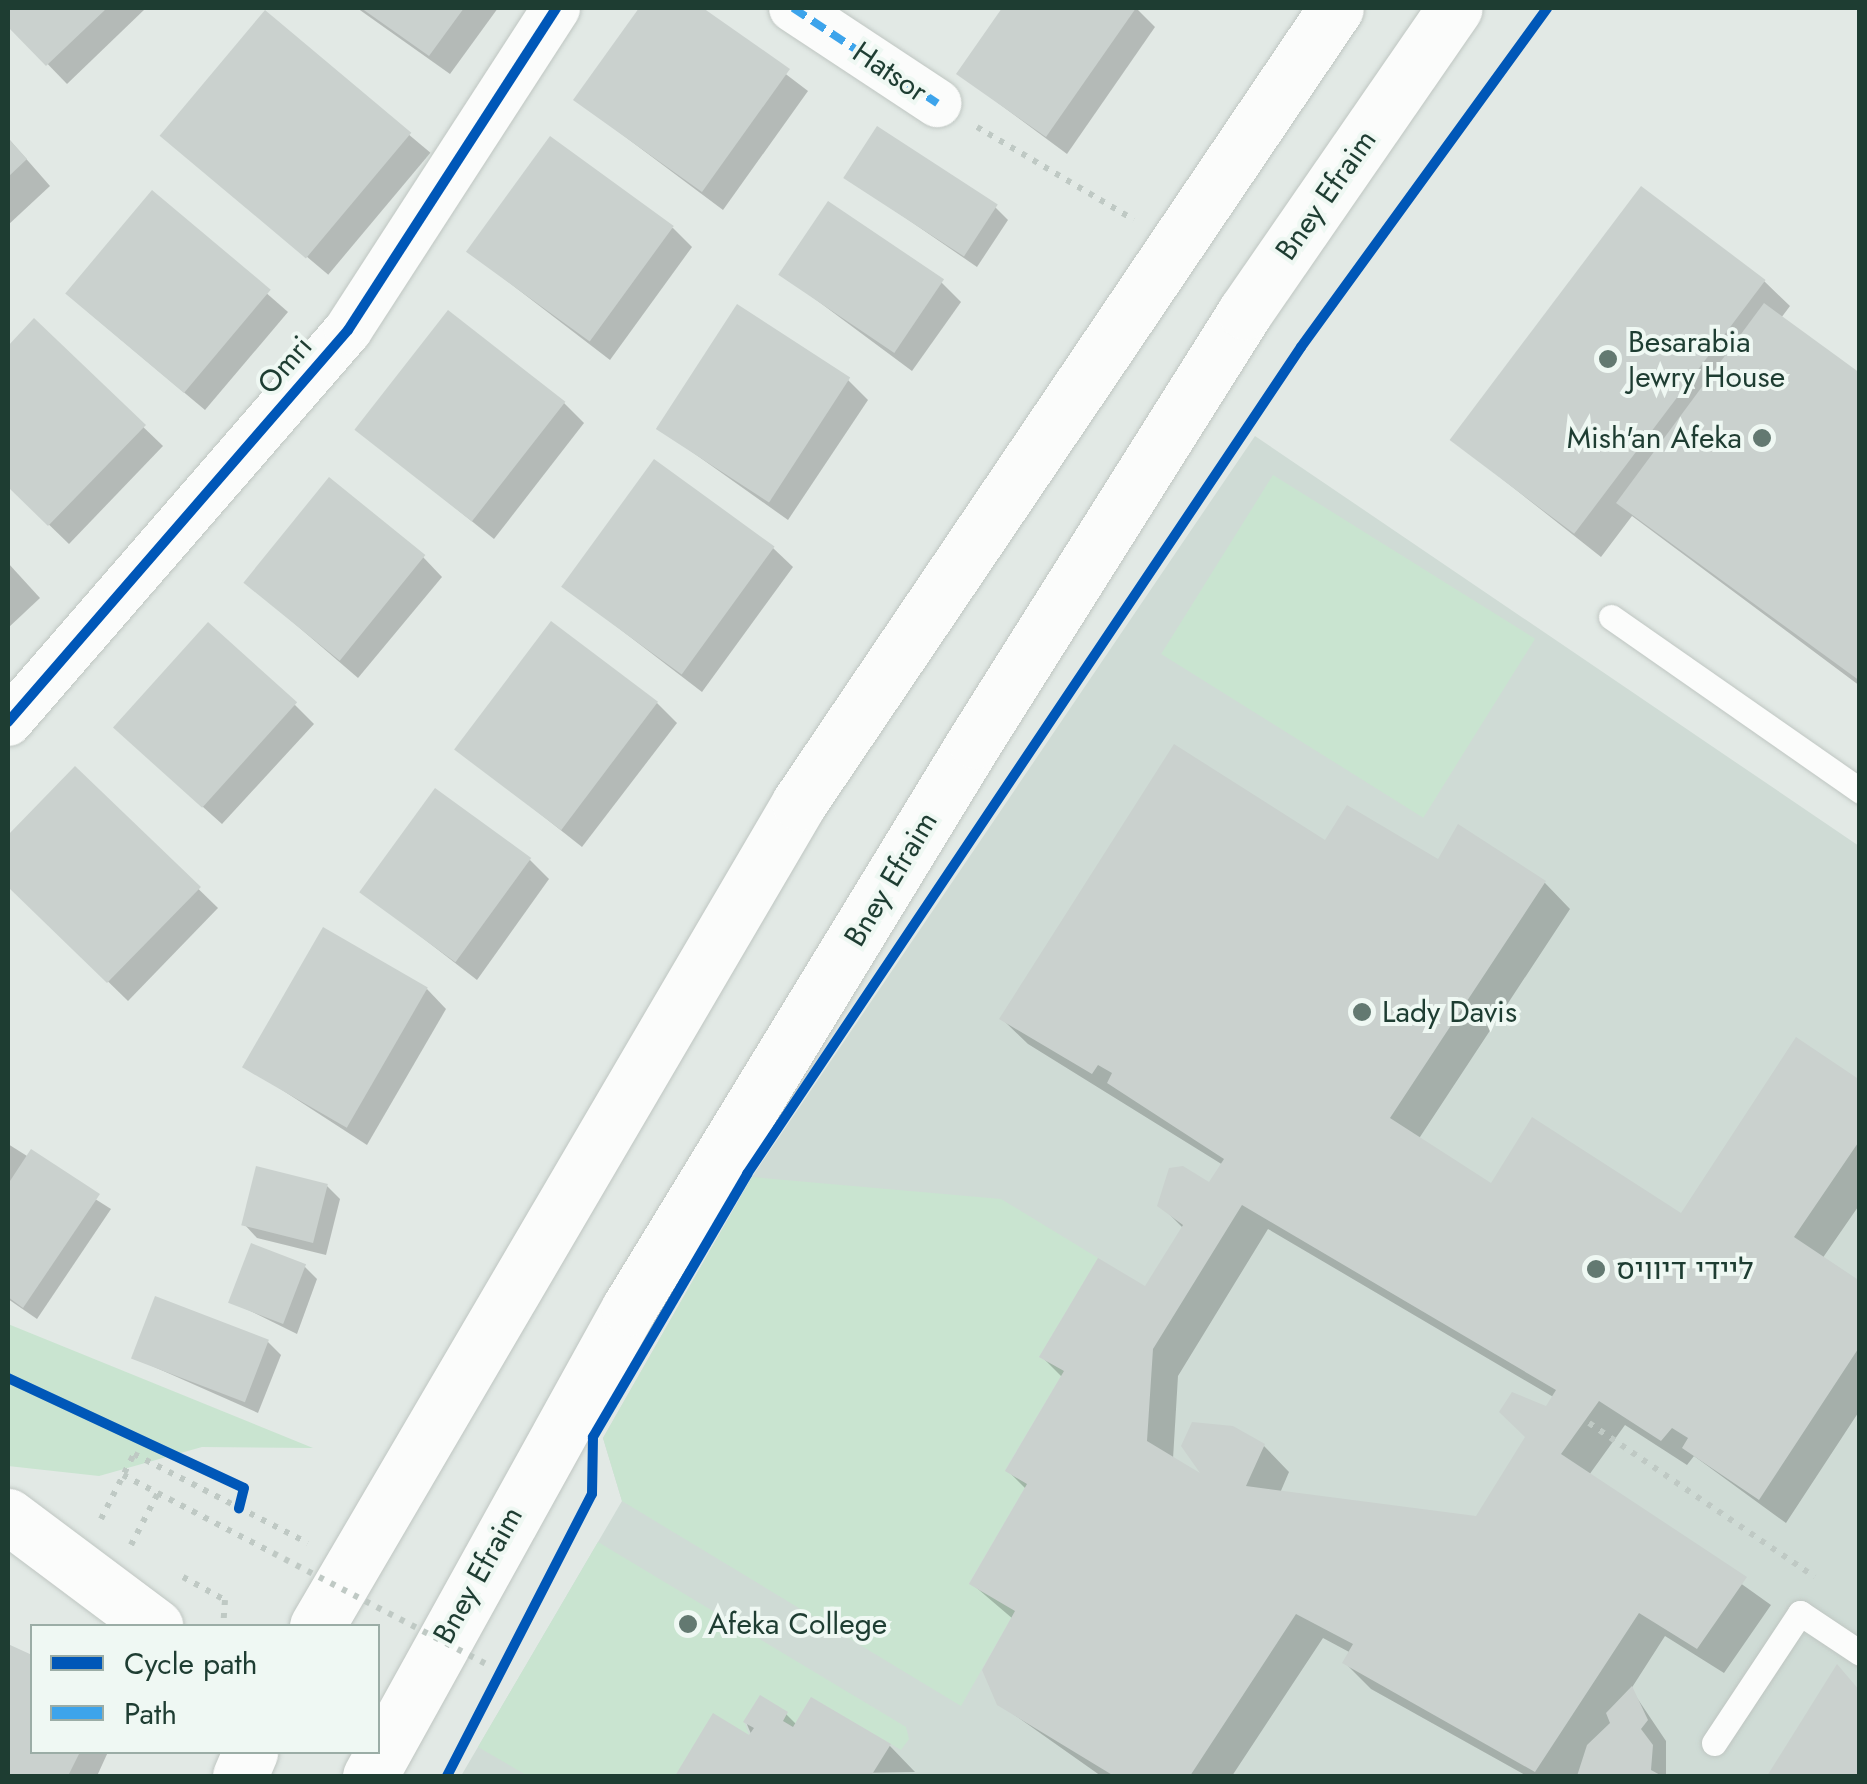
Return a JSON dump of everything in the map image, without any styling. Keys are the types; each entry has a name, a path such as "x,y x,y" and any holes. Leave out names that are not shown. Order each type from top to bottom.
{"main road":[{"path":"318,1624 799,803 1336,8"},
{"name":"Bney Efraim","path":"370,1776 629,1308 976,740 1245,312 1455,8"},
{"path":"8,1516 152,1624"}],"street":[{"name":"Omri","path":"8,722 348,330 556,8"},
{"name":"Hatsor","path":"793,8 937,103"}],"lane":[{"path":"1610,617 1860,791"},
{"path":"1714,1743 1800,1613 1860,1652"}],"path":[{"path":"937,103 1100,200"},
{"path":"1589,1422 1828,1585"},
{"path":"76,1568 134,1454 353,1566"},
{"path":"123,1475 488,1665"},
{"path":"239,1508 244,1488"},
{"path":"146,1556 130,1546 158,1493"},
{"path":"178,1574 225,1600 223,1624"}],"shaded area":[{"name":"Lady Davis","path":"1255,436 1859,846 1859,1776 461,1776 622,1501 603,1438 752,1177"}],"green space":[{"path":"1273,475 1535,639 1423,818 1161,654"},
{"path":"752,1177 1001,1199 1098,1258 1039,1357 1064,1371 1005,1470 1027,1484 969,1583 1015,1611 961,1706 622,1501 603,1438"},
{"path":"8,1324 313,1448 202,1447 99,1476 8,1466"},
{"path":"598,1542 906,1727 909,1739 901,1750 811,1697 793,1727 783,1721 787,1712 760,1695 744,1721 749,1735 713,1714 675,1776 528,1776 478,1747"}],"building":[{"path":"8,8 107,8 46,66 8,27"},
{"path":"361,8 464,8 429,56"},
{"path":"639,8 703,8 790,69 702,192 573,100"},
{"path":"1002,8 1136,8 1046,137 956,74"},
{"path":"265,10 411,133 306,258 160,136"},
{"path":"877,126 998,204 964,256 843,178"},
{"path":"550,136 674,226 590,342 466,252"},
{"path":"8,138 27,159 8,177"},
{"name":"Besarabia Jewry House","path":"1641,186 1766,280 1574,534 1450,440"},
{"path":"152,190 271,290 184,393 65,293"},
{"path":"828,201 944,279 894,353 778,275"},
{"name":"Mish'an Afeka","path":"1764,303 1860,373 1860,681 1616,503"},
{"path":"737,304 850,378 769,502 656,429"},
{"path":"448,310 565,402 472,522 354,430"},
{"path":"34,318 146,425 48,526 8,487 8,346"},
{"path":"654,459 775,547 682,674 561,587"},
{"path":"329,477 425,555 340,661 243,583"},
{"path":"551,621 658,702 561,830 454,750"},
{"path":"208,622 297,702 202,808 113,728"},
{"name":"ליידי דיוויס","path":"1174,744 1325,840 1347,805 1438,859 1458,824 1546,881 1390,1118 1491,1183 1532,1117 1681,1213 1796,1037 1860,1080 1860,1140 1794,1237 1860,1281 1860,1346 1759,1500 1682,1448 1688,1438 1672,1428 1661,1441 1599,1401 1561,1454 1747,1577 1697,1649 1639,1613 1535,1772 1342,1663 1353,1644 1296,1614 1190,1776 1114,1776 997,1705 982,1670 1015,1611 969,1584 1027,1484 1005,1471 1064,1371 1039,1357 1098,1258 1145,1286 1183,1225 1157,1206 1169,1168 1183,1166 1209,1182 1224,1159 1107,1083 1112,1073 1098,1065 1092,1074 999,1019","holes":["1242,1205 1556,1390 1546,1406 1512,1392 1499,1412 1525,1437 1476,1516 1246,1486 1265,1444 1233,1426 1192,1422 1181,1446 1200,1473 1147,1441 1153,1349"]},
{"path":"75,766 201,887 107,983 8,887 8,835"},
{"path":"435,788 531,858 455,962 359,892"},
{"path":"323,927 428,988 347,1128 242,1067"},
{"path":"31,1149 100,1194 23,1308 8,1297 8,1184"},
{"path":"256,1166 328,1184 313,1243 241,1225"},
{"path":"251,1243 306,1264 283,1324 228,1303"},
{"path":"155,1296 269,1340 245,1402 131,1359"},
{"path":"8,1644 30,1654 30,1754 79,1754 68,1776 8,1776"},
{"path":"1837,1664 1860,1691 1860,1776 1767,1776"},
{"path":"1632,1686 1648,1720 1641,1729 1653,1745 1651,1770 1662,1776 1577,1776 1587,1745 1610,1723 1606,1713"},
{"path":"760,1695 788,1712 783,1721 793,1727 811,1697 891,1744 871,1776 675,1776 713,1713 749,1735 754,1728 743,1722"}],"marked path":[{"path":"793,8 937,103"}],"cycle path":[{"path":"8,722 348,330 556,8"},
{"path":"447,1776 592,1494 593,1437 747,1174 1301,347 1547,8"},
{"path":"8,1378 244,1488 239,1508"}],"place":[{"name":"Besarabia Jewry House","path":"1608,359"},
{"name":"Mish'an Afeka","path":"1762,438"},
{"name":"Lady Davis","path":"1362,1012"},
{"name":"ליידי דיוויס","path":"1596,1269"},
{"name":"Afeka College","path":"688,1624"}]}
